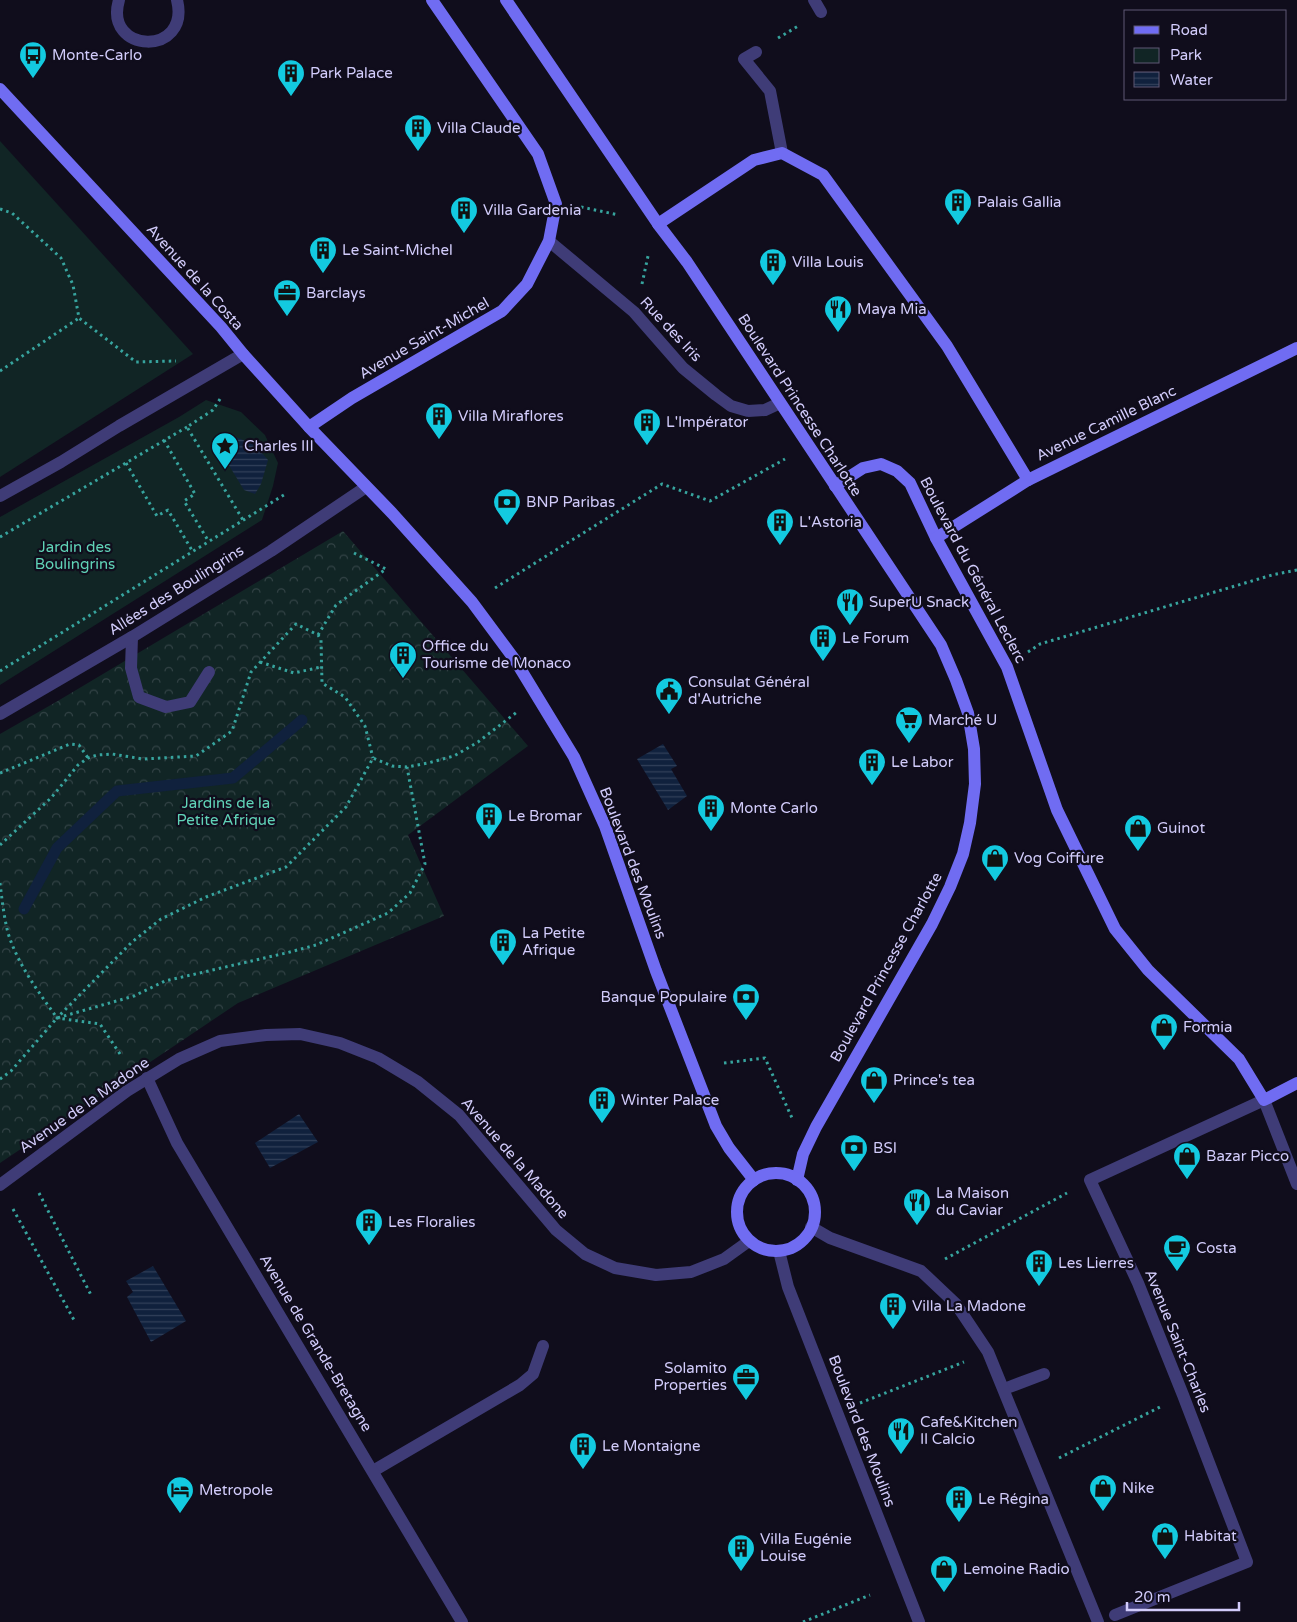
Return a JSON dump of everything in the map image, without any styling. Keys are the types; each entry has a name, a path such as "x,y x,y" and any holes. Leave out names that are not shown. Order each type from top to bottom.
{"main road":[{"path":"432,0 538,154 556,204"},
{"name":"Boulevard Princesse Charlotte","path":"506,0 658,224 687,262 940,645 968,713 974,749 975,784 965,846 950,887 932,924 816,1127 803,1154 797,1180"},
{"name":"Avenue de la Costa","path":"0,89 221,327 309,427 366,487"},
{"path":"658,224 754,160 782,153 823,175 947,346 1028,480"},
{"name":"Avenue Saint-Michel","path":"309,427 352,398 502,311 527,284 549,241 556,204"},
{"name":"Avenue Camille Blanc","path":"936,538 1028,480 1297,348"},
{"name":"Boulevard du Général Leclerc","path":"835,486 863,468 881,464 897,471 910,483 936,538 1008,667 1057,810 1115,929 1148,970 1239,1060 1264,1100"},
{"name":"Boulevard des Moulins","path":"366,487 472,602 515,660 574,757 605,826 656,971 716,1126 729,1148 754,1180"},
{"path":"1264,1100 1297,1083"},
{"path":"768,1174 790,1176 797,1180 806,1189 812,1200 814,1213 811,1227 800,1243 779,1251 768,1250 749,1241 742,1232 738,1221 737,1209 739,1198 746,1188 754,1180 768,1174"}],"street":[{"path":"118,0 116,8 117,19 122,29 138,41 149,42 159,41 168,36 174,28 179,14 177,0"},
{"path":"814,0 821,12"},
{"path":"756,52 744,59 770,91 782,153"},
{"name":"Rue des Iris","path":"549,241 634,312 684,368 731,406 748,411 765,410 780,403"},
{"path":"0,496 243,354"},
{"name":"Allées des Boulingrins","path":"0,714 132,638 271,552 366,487"},
{"path":"132,638 131,668 139,697 166,706 190,702 209,672"},
{"name":"Avenue de la Madone","path":"0,1185 127,1091 179,1060 220,1041 266,1035 300,1034 340,1043 378,1058 418,1082 459,1115 556,1230 585,1254 614,1268 656,1276 691,1272 724,1260 749,1241"},
{"name":"Avenue de Grande-Bretagne","path":"148,1078 177,1143 462,1622"},
{"path":"1090,1180 1264,1100"},
{"name":"Boulevard du Général Leclerc","path":"1264,1100 1297,1184"},
{"name":"Avenue Saint-Charles","path":"1090,1180 1138,1283 1247,1562 1115,1616"},
{"path":"811,1227 830,1238 921,1271 956,1304 988,1352 1098,1622"},
{"name":"Boulevard des Moulins","path":"779,1251 788,1287 919,1622"},
{"path":"373,1471 520,1385 533,1374 543,1346"},
{"path":"1004,1389 1044,1374"}],"path":[{"path":"556,204 598,210 625,217"},
{"path":"0,209 12,213 61,258 73,285 79,318 136,362 170,360 183,362"},
{"path":"634,312 649,254"},
{"path":"0,371 79,318"},
{"path":"0,537 187,427 213,410 220,399"},
{"path":"187,427 243,520"},
{"path":"164,440 195,494 184,501 209,542"},
{"path":"472,602 662,484 710,501 785,459"},
{"path":"126,464 157,516 168,510 193,552"},
{"path":"0,671 287,493"},
{"path":"318,635 336,605 386,569 354,553"},
{"path":"1008,667 1040,644 1272,575 1297,570"},
{"path":"0,845 51,798 78,765 88,758 112,754 143,759 196,756 232,730 251,672 296,624 318,635 321,640 322,683 345,697 365,726 373,758 346,807 286,867 206,897 161,919 132,942 57,1018 11,1071 0,1079"},
{"path":"260,662 294,673 321,667"},
{"path":"373,758 392,766 407,767 428,764 454,756 478,742 538,697"},
{"path":"0,773 70,744 78,745 88,758"},
{"path":"57,1018 134,996 165,981 286,954 316,945 388,913 410,893 425,864 407,767"},
{"path":"0,883 5,921 24,971 57,1018 100,1024 120,1054"},
{"path":"724,1062 765,1058 792,1118"},
{"path":"942,1261 1090,1180"},
{"path":"39,1193 91,1295"},
{"path":"14,1208 74,1320"},
{"path":"855,1404 966,1361"},
{"path":"1059,1458 1183,1395"},
{"path":"803,1622 870,1595"}],"green space":[{"path":"0,141 193,354 0,477"},
{"name":"Jardin des Boulingrins","path":"206,400 241,412 265,435 278,463 262,520 0,685 0,517"},
{"name":"Jardins de la Petite Afrique","path":"343,531 528,746 408,835 444,916 238,1003 0,1163 0,734"}],"water":[{"path":"231,435 255,445 268,460 261,484 255,494 244,490 219,449 222,438"},
{"path":"663,744 677,766 671,769 687,796 668,810 637,759"},
{"path":"299,1114 318,1142 270,1168 255,1143"},
{"path":"153,1266 186,1321 151,1342 127,1297 133,1292 126,1281"}],"waterway":[{"path":"24,909 57,848 117,791 233,778 302,720"}],"place":[{"name":"Monte-Carlo","path":"33,79"},
{"name":"Park Palace","path":"291,97"},
{"name":"Villa Claude","path":"418,152"},
{"name":"Palais Gallia","path":"958,226"},
{"name":"Villa Gardenia","path":"464,234"},
{"name":"Le Saint-Michel","path":"323,274"},
{"name":"Villa Louis","path":"773,286"},
{"name":"Barclays","path":"287,317"},
{"name":"Maya Mia","path":"838,333"},
{"name":"Villa Miraflores","path":"439,440"},
{"name":"L'Impérator","path":"647,446"},
{"name":"Charles III","path":"225,470"},
{"name":"BNP Paribas","path":"507,526"},
{"name":"L'Astoria","path":"780,546"},
{"name":"SuperU Snack","path":"850,626"},
{"name":"Le Forum","path":"823,662"},
{"name":"Office du Tourisme de Monaco","path":"403,679"},
{"name":"Consulat Général d'Autriche","path":"669,715"},
{"name":"Marché U","path":"909,744"},
{"name":"Le Labor","path":"872,786"},
{"name":"Monte Carlo","path":"711,832"},
{"name":"Le Bromar","path":"489,840"},
{"name":"Guinot","path":"1138,852"},
{"name":"Vog Coiffure","path":"995,882"},
{"name":"La Petite Afrique","path":"503,966"},
{"name":"Banque Populaire","path":"746,1021"},
{"name":"Formia","path":"1164,1051"},
{"name":"Prince's tea","path":"874,1104"},
{"name":"Winter Palace","path":"602,1124"},
{"name":"BSI","path":"854,1172"},
{"name":"Bazar Picco","path":"1187,1180"},
{"name":"La Maison du Caviar","path":"917,1226"},
{"name":"Les Floralies","path":"369,1246"},
{"name":"Costa","path":"1177,1272"},
{"name":"Les Lierres","path":"1039,1287"},
{"name":"Villa La Madone","path":"893,1330"},
{"name":"Solamito Properties","path":"746,1401"},
{"name":"Cafe&Kitchen Il Calcio","path":"901,1455"},
{"name":"Le Montaigne","path":"583,1470"},
{"name":"Nike","path":"1103,1512"},
{"name":"Metropole","path":"180,1514"},
{"name":"Le Régina","path":"959,1523"},
{"name":"Habitat","path":"1165,1560"},
{"name":"Villa Eugénie Louise","path":"741,1572"},
{"name":"Lemoine Radio","path":"944,1593"}]}
